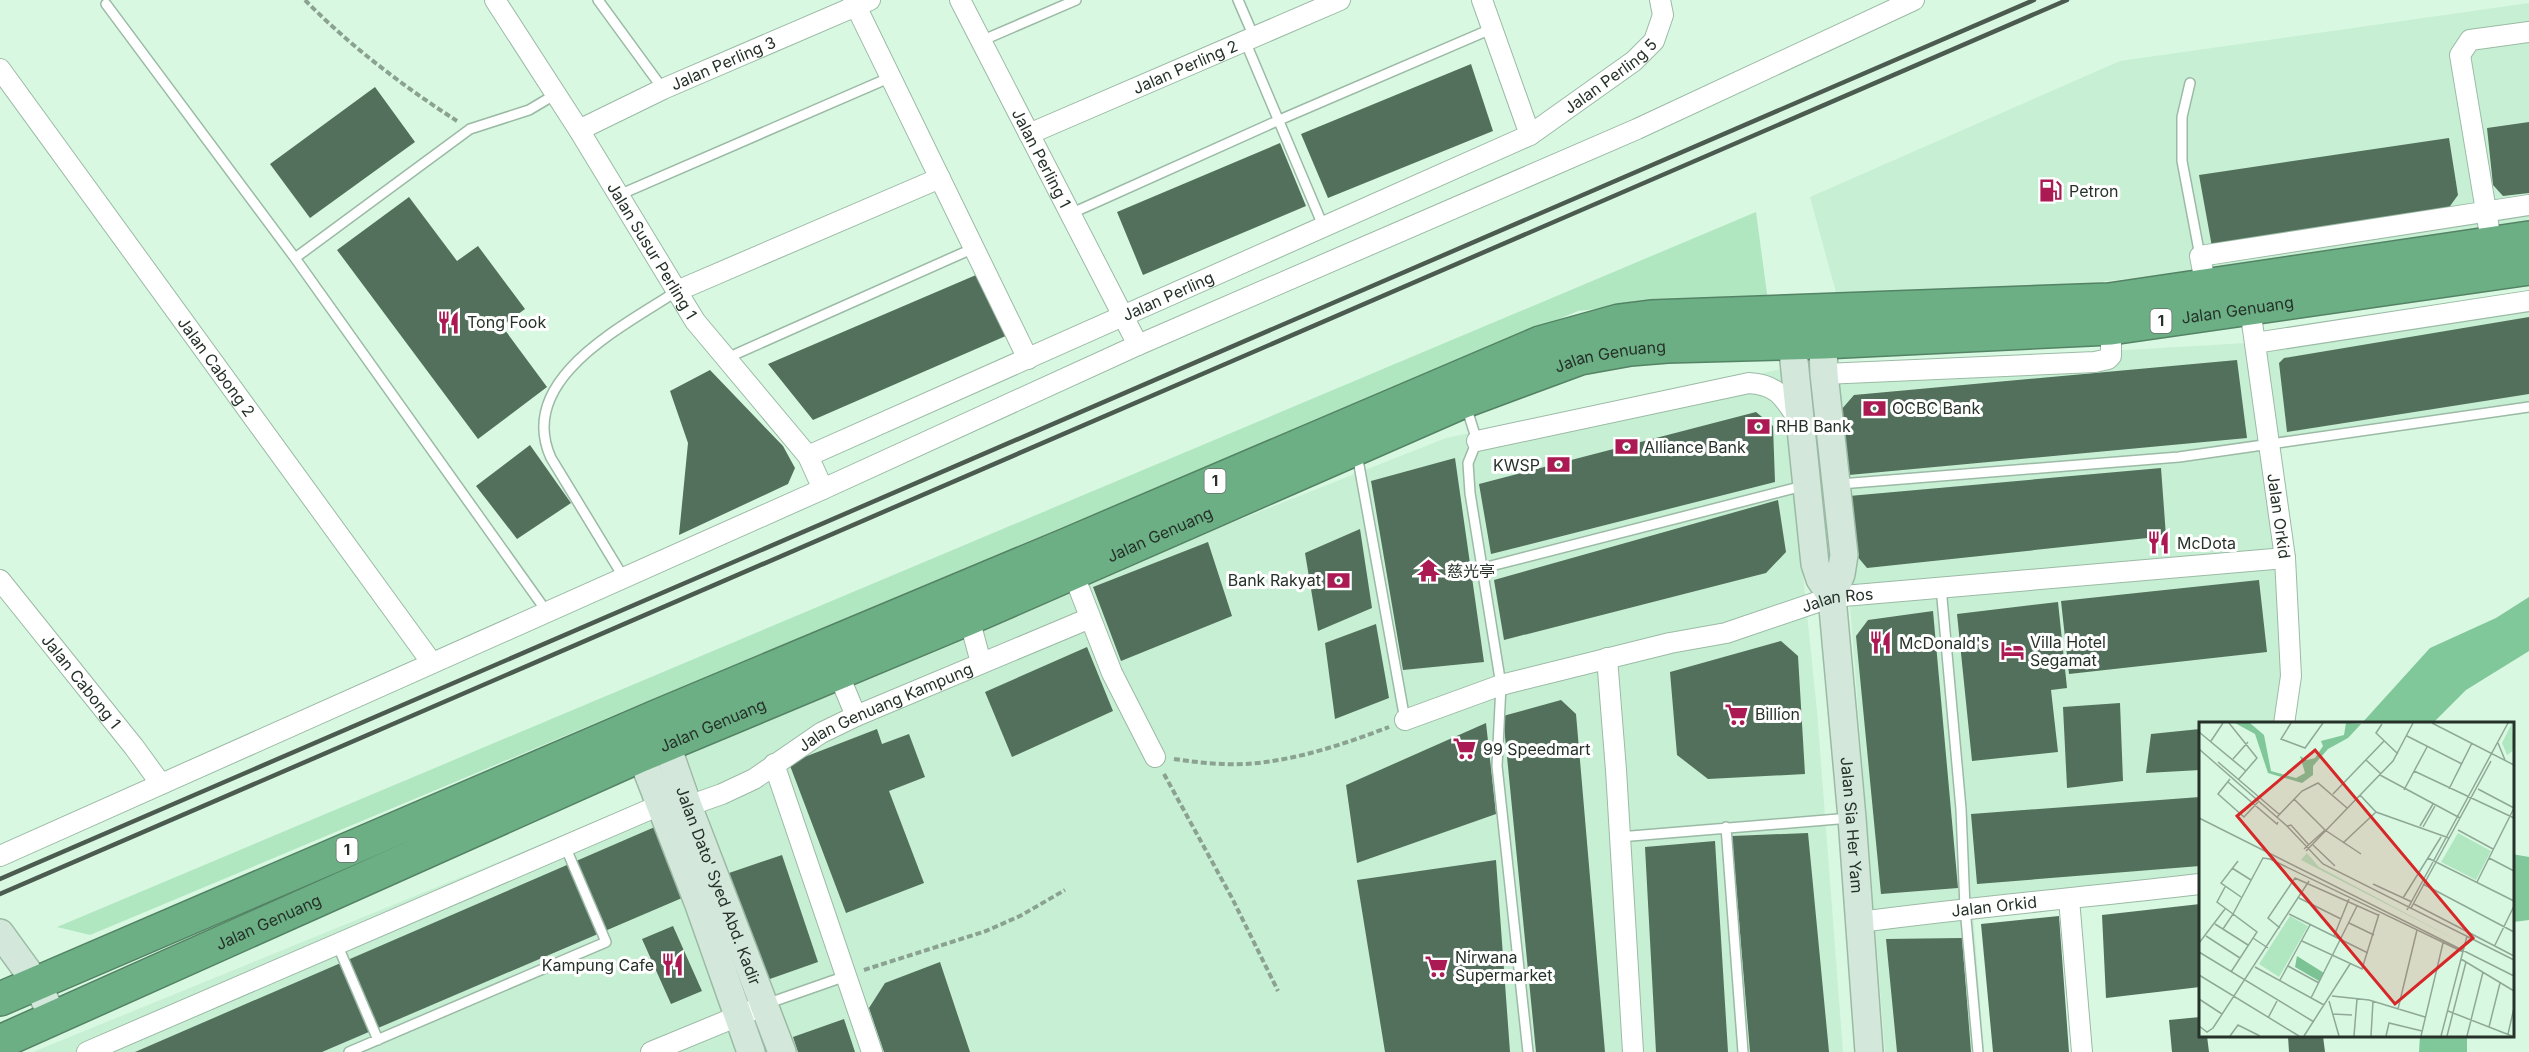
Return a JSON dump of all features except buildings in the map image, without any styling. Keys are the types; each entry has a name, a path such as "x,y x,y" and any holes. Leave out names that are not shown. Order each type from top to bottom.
{"highway":[{"name":"Jalan Genuang","path":"0,999 655,739 838,673 1073,573 1464,400 1553,367 1605,353 1807,327 2109,300 2203,271 2529,238"},
{"name":"Jalan Genuang","path":"0,1042 54,1019 1059,549 1540,343 1619,321 1651,318 1807,327 2111,328 2250,308 2491,243 2529,268"}],"street":[{"name":"Jalan Susur Perling 1","path":"495,0 579,130 695,321 808,456 823,489"},
{"name":"Jalan Perling 1","path":"960,0 1138,345"},
{"name":"Jalan Perling 2","path":"1029,134 1340,0"},
{"path":"1482,0 1530,135"},
{"name":"Jalan Perling 5","path":"1530,135 1634,61 1654,41 1663,15 1660,0"},
{"path":"0,856 823,489 1138,345 1637,129 1914,0"},
{"path":"860,2 891,77 1028,359"},
{"name":"Jalan Perling 3","path":"579,130 663,89 860,2"},
{"path":"2491,243 2460,55 2470,40 2529,32"},
{"name":"Jalan Cabong 2","path":"0,69 432,663"},
{"name":"Jalan Perling","path":"808,456 1123,318 1530,135"},
{"path":"677,291 940,178"},
{"path":"2491,243 2529,205"},
{"path":"2255,343 2529,301"},
{"name":"Jalan Orkid","path":"2250,308 2271,444 2285,558 2291,676 2284,722"},
{"name":"Jalan Sia Her Yam","path":"1807,327 1824,374 1844,555 1841,574 1832,597 1852,818 1869,1052"},
{"name":"Jalan Sia Her Yam","path":"1807,327 1802,424 1815,564 1820,579 1832,597"},
{"path":"1824,374 2095,362 2111,356 2111,328"},
{"path":"1477,441 1749,383 1766,384 1781,394 1802,424"},
{"name":"Jalan Ros","path":"1406,720 1501,685 1607,658 1726,633 1832,597 2285,558"},
{"path":"1073,573 1112,673 1155,757"},
{"name":"Jalan Cabong 1","path":"0,580 161,784"},
{"path":"969,618 981,663"},
{"name":"Jalan Genuang Kampung","path":"688,806 754,779 821,733 856,716 1090,618"},
{"path":"1607,658 1633,1052"},
{"path":"838,673 856,716"},
{"name":"Jalan Dato' Syed Abd. Kadir","path":"655,739 660,805 751,1052"},
{"name":"Jalan Dato' Syed Abd. Kadir","path":"655,739 688,806 782,1052"},
{"path":"774,764 872,1052"},
{"path":"87,1052 660,805"},
{"name":"Jalan Orkid","path":"1860,922 1965,908 2199,884"},
{"path":"2069,899 2082,1052"},
{"path":"0,933 37,984 54,1019"},
{"path":"651,1052 765,1005"}],"lane":[{"path":"981,41 1076,0"},
{"path":"1238,0 1277,121 1324,228"},
{"path":"601,1 663,89"},
{"path":"106,4 295,258 547,612"},
{"path":"1070,214 1277,121 1491,29"},
{"path":"619,195 891,77"},
{"path":"2190,83 2182,117 2182,161 2203,271"},
{"path":"295,258 470,129 529,110 556,94"},
{"path":"727,358 974,248"},
{"path":"624,578 551,458 543,429 544,414 549,396 562,376 617,330 677,291"},
{"path":"1464,400 1477,441 1468,463 1470,493 1501,685 1497,766 1528,1052"},
{"path":"1836,484 2179,457 2529,407"},
{"path":"1356,448 1406,720"},
{"path":"1483,568 1809,484"},
{"path":"1941,587 1961,809 1965,908 1978,1052"},
{"path":"1619,837 1852,818"},
{"path":"1726,827 1743,1052"},
{"path":"349,1052 606,942 565,846"},
{"path":"337,944 378,1040"},
{"path":"765,1005 846,976"}],"path":[{"path":"304,0 320,16 412,92 470,129"},
{"path":"1155,757 1210,764 1257,763 1297,756 1359,738 1406,720"},
{"path":"1155,757 1232,898 1278,991"},
{"path":"846,976 986,932 1020,916 1065,890"}],"shaded area":[{"path":"2529,3 2529,221 2178,273 1993,294 1837,296 1810,197 2120,61"},
{"path":"1756,212 1768,301 1657,302 1578,311 90,935 57,927"},
{"path":"2529,293 2529,413 2278,447 2262,334"},
{"path":"2246,343 2279,570 2283,676 2276,722 2199,722 2199,877 1972,900 1984,1052 1885,1052 1850,606 1837,367"},
{"path":"1782,369 1817,711 1843,1052 794,1052 686,754 1160,551 1446,438"},
{"path":"2529,597 2529,651 2466,690 2434,722 2363,722 2430,648 2496,618"},
{"path":"645,802 738,1052 33,1052"},
{"path":"2514,854 2529,857 2529,920 2514,922"},
{"path":"2420,1037 2467,1037 2467,1052 2419,1052"}],"railway":[{"path":"0,879 2034,0"},
{"path":"0,894 2067,0"}],"place":[{"name":"Petron","path":"2051,191"},
{"name":"Tong Fook","path":"449,322"},
{"name":"OCBC Bank","path":"1874,408"},
{"name":"RHB Bank","path":"1758,426"},
{"name":"Alliance Bank","path":"1626,447"},
{"name":"KWSP","path":"1558,465"},
{"name":"McDota","path":"2159,543"},
{"name":"慈光亭","path":"1429,571"},
{"name":"Bank Rakyat","path":"1339,580"},
{"name":"McDonald's","path":"1881,643"},
{"name":"Villa Hotel Segamat","path":"2012,651"},
{"name":"Billion","path":"1737,714"},
{"name":"99 Speedmart","path":"1465,749"},
{"name":"Kampung Cafe","path":"672,965"},
{"name":"Nirwana Supermarket","path":"1437,966"}]}
